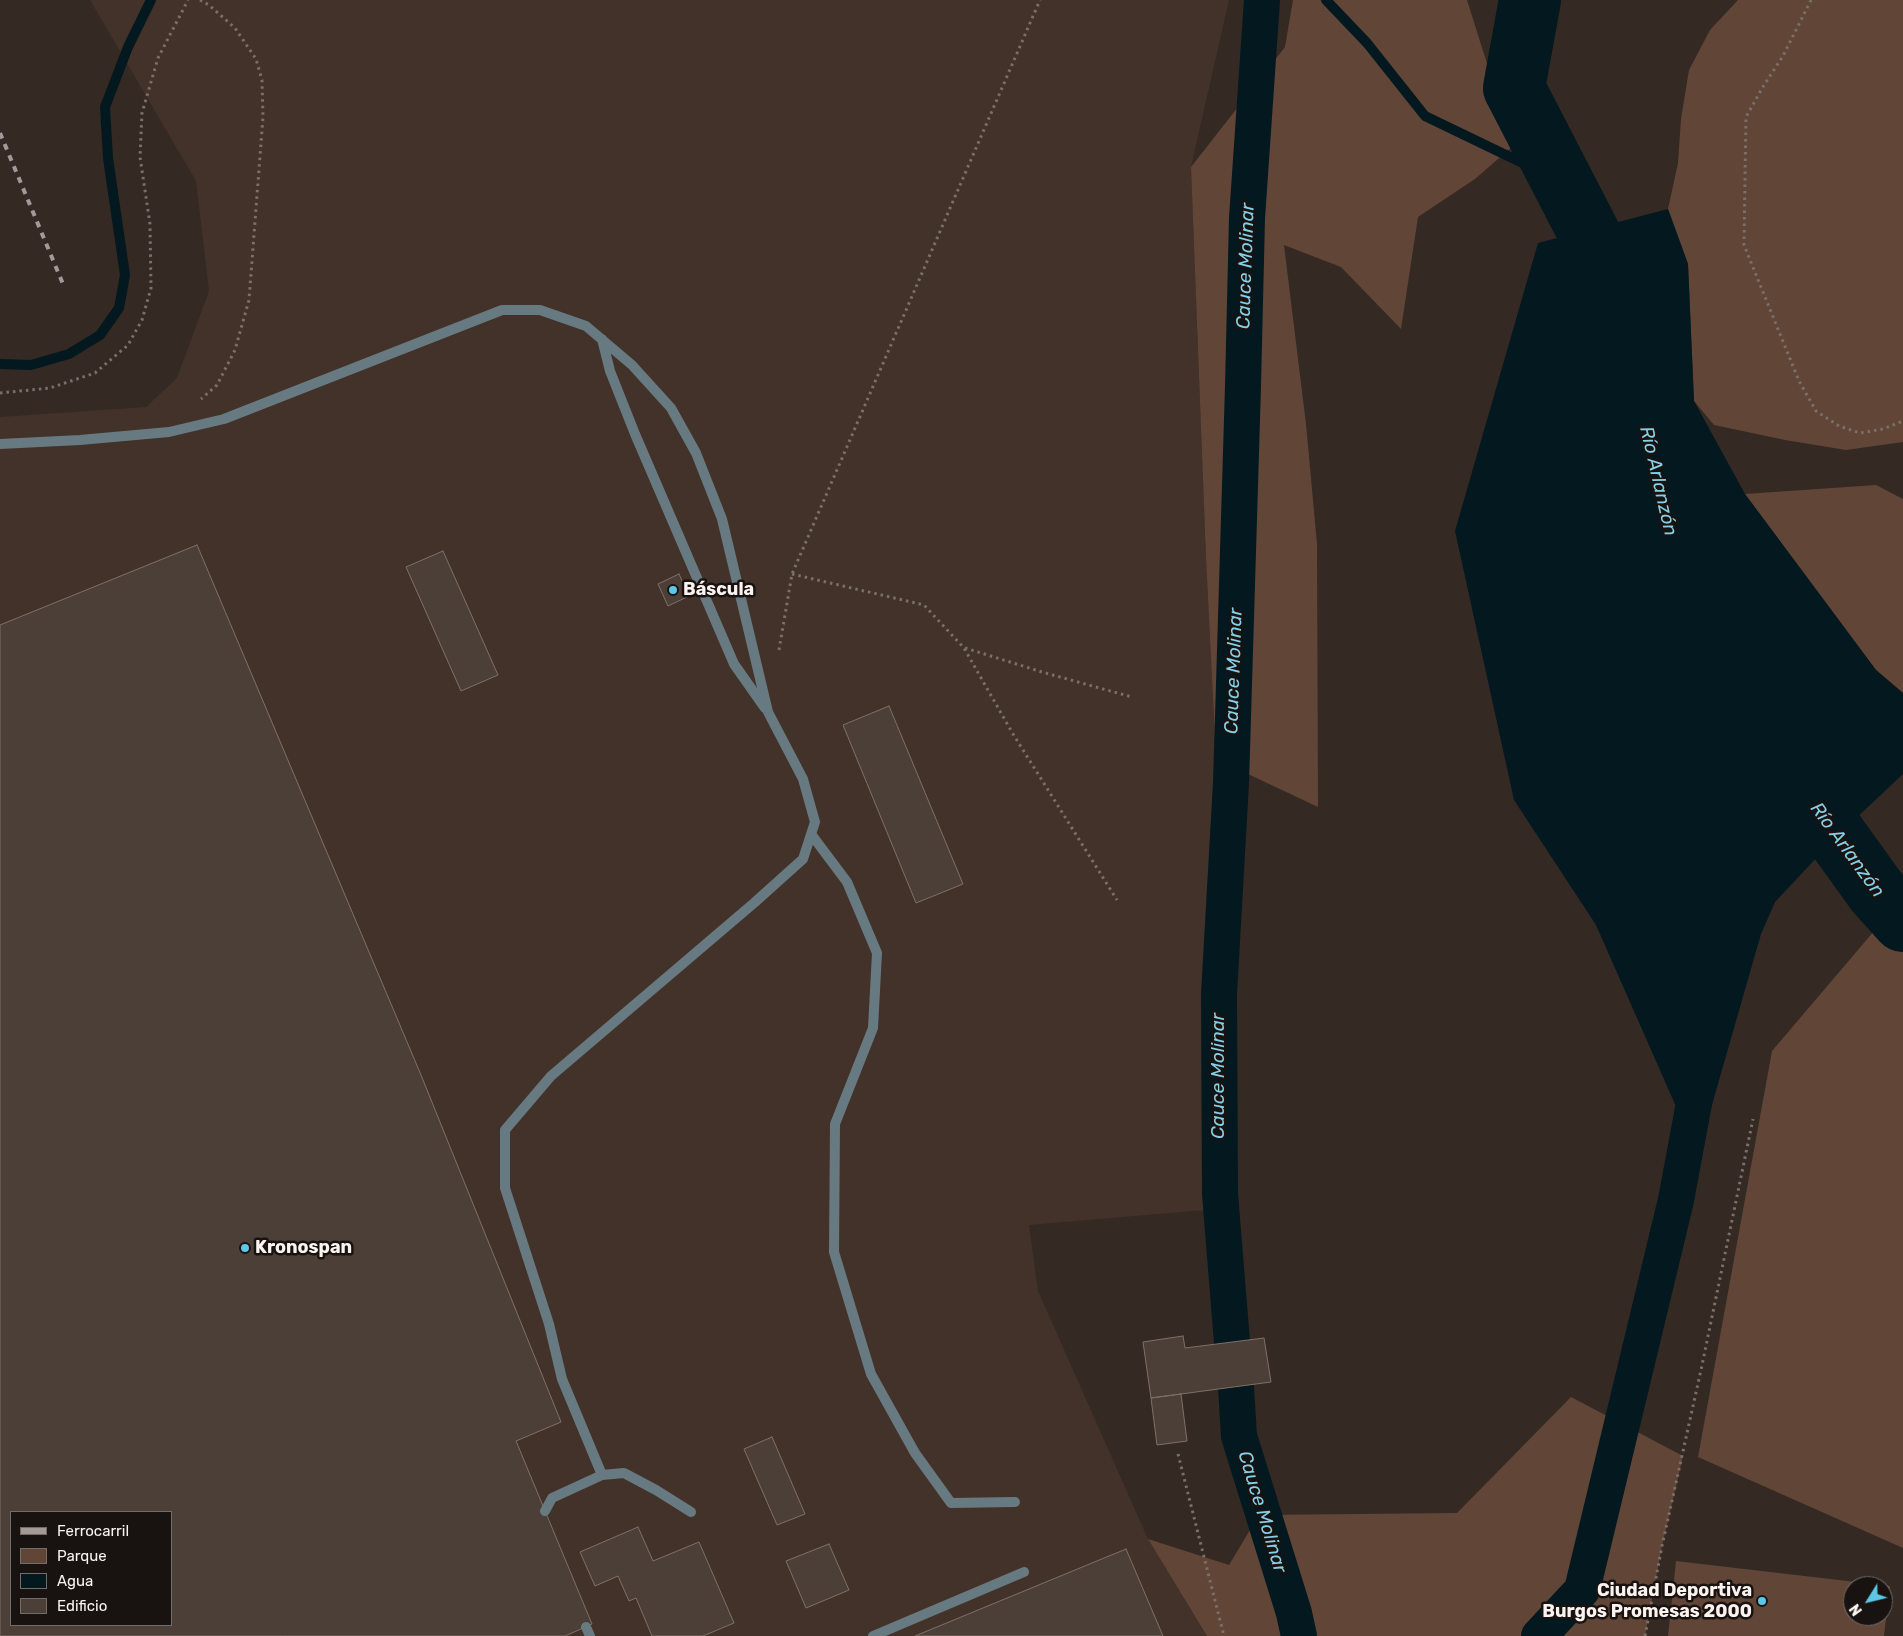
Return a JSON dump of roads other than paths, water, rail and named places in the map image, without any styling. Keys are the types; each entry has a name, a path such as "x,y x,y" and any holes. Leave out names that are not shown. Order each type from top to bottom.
{"lane":[{"path":"0,444 80,440 169,432 224,419 502,310 540,310 586,326 632,365 672,408 696,454 722,518 768,712"},
{"path":"602,339 610,371 635,434 734,664 768,712 803,779 815,822 803,859 552,1076 505,1130 505,1188 549,1324 562,1380 602,1475"},
{"path":"811,834 847,882 877,953 873,1028 835,1124 834,1252 871,1374 915,1453 951,1503 1015,1502"},
{"path":"545,1511 552,1498 602,1475 624,1473 691,1512"},
{"path":"873,1636 1024,1572"}],"water":[{"path":"1668,209 1688,264 1694,401 1745,494 1876,670 1903,693 1903,774 1836,837 1775,902 1761,934 1705,1129 1678,1111 1596,925 1514,800 1455,531 1538,243"}],"waterway":[{"path":"0,364 31,365 69,354 100,335 119,308 125,275 108,158 105,107 128,47 151,0"},
{"name":"Cauce Molinar","path":"1232,1342 1220,1194 1219,994 1231,783 1247,218 1262,0"},
{"path":"1326,0 1367,43 1425,116 1564,183"},
{"name":"Río Arlanzón","path":"1530,0 1514,88 1604,262 1616,310"},
{"name":"Río Arlanzón","path":"1786,766 1876,891 1903,921"},
{"path":"1539,1636 1582,1590 1676,1200 1700,1071"},
{"name":"Cauce Molinar","path":"1236,1387 1239,1436 1294,1613 1299,1636"}],"railway":[{"path":"0,133 63,284"}],"place":[{"name":"Báscula","path":"673,590"},
{"name":"Kronospan","path":"245,1248"},
{"name":"Ciudad Deportiva Burgos Promesas 2000","path":"1762,1601"}]}
